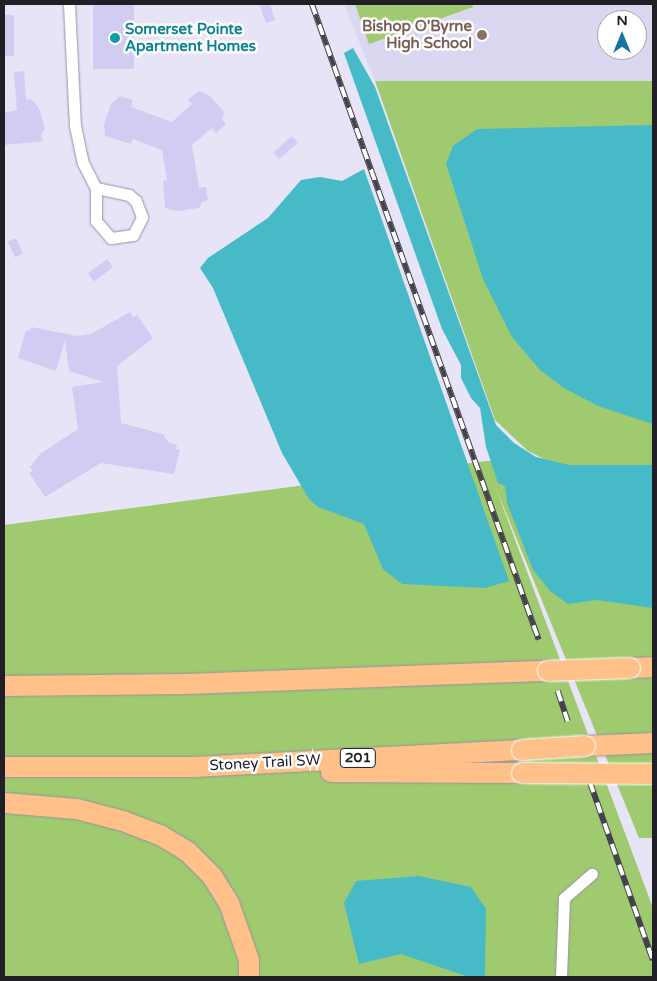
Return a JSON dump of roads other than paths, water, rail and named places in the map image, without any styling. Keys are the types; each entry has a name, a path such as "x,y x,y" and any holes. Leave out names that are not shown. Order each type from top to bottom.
{"highway":[{"path":"4,686 186,684 653,667"},
{"name":"Stoney Trail SW","path":"4,768 194,767 653,743"},
{"path":"194,767 653,774"},
{"path":"4,803 77,809 123,821 160,835 188,852 212,876 230,903 249,960 250,977"}],"street":[{"path":"69,4 76,126 83,163 96,188 98,227 115,239 133,235 142,217 136,201 129,195 96,188"},
{"path":"562,977 564,898 592,874"}],"water":[{"path":"353,48 375,87 496,425 514,443 536,457 569,465 653,465 653,608 597,600 568,604 550,591 533,570 507,503 505,486 498,483 486,447 480,408 471,398 461,378 461,365 442,329 344,53"},
{"path":"653,125 653,424 598,406 564,388 540,370 512,337 483,279 446,164 453,146 477,129"},
{"path":"364,169 509,581 485,588 402,584 383,569 364,524 318,507 309,499 282,453 213,288 200,268 208,258 268,218 301,180 320,177 342,181"},
{"path":"419,876 471,887 486,909 485,977 469,977 401,954 359,964 344,903 356,881"}],"railway":[{"path":"312,4 539,640"},
{"path":"558,691 568,721"},
{"path":"590,782 653,960"}],"place":[{"name":"Bishop O'Byrne High School","path":"482,35"},
{"name":"Somerset Pointe Apartment Homes","path":"115,38"}]}
